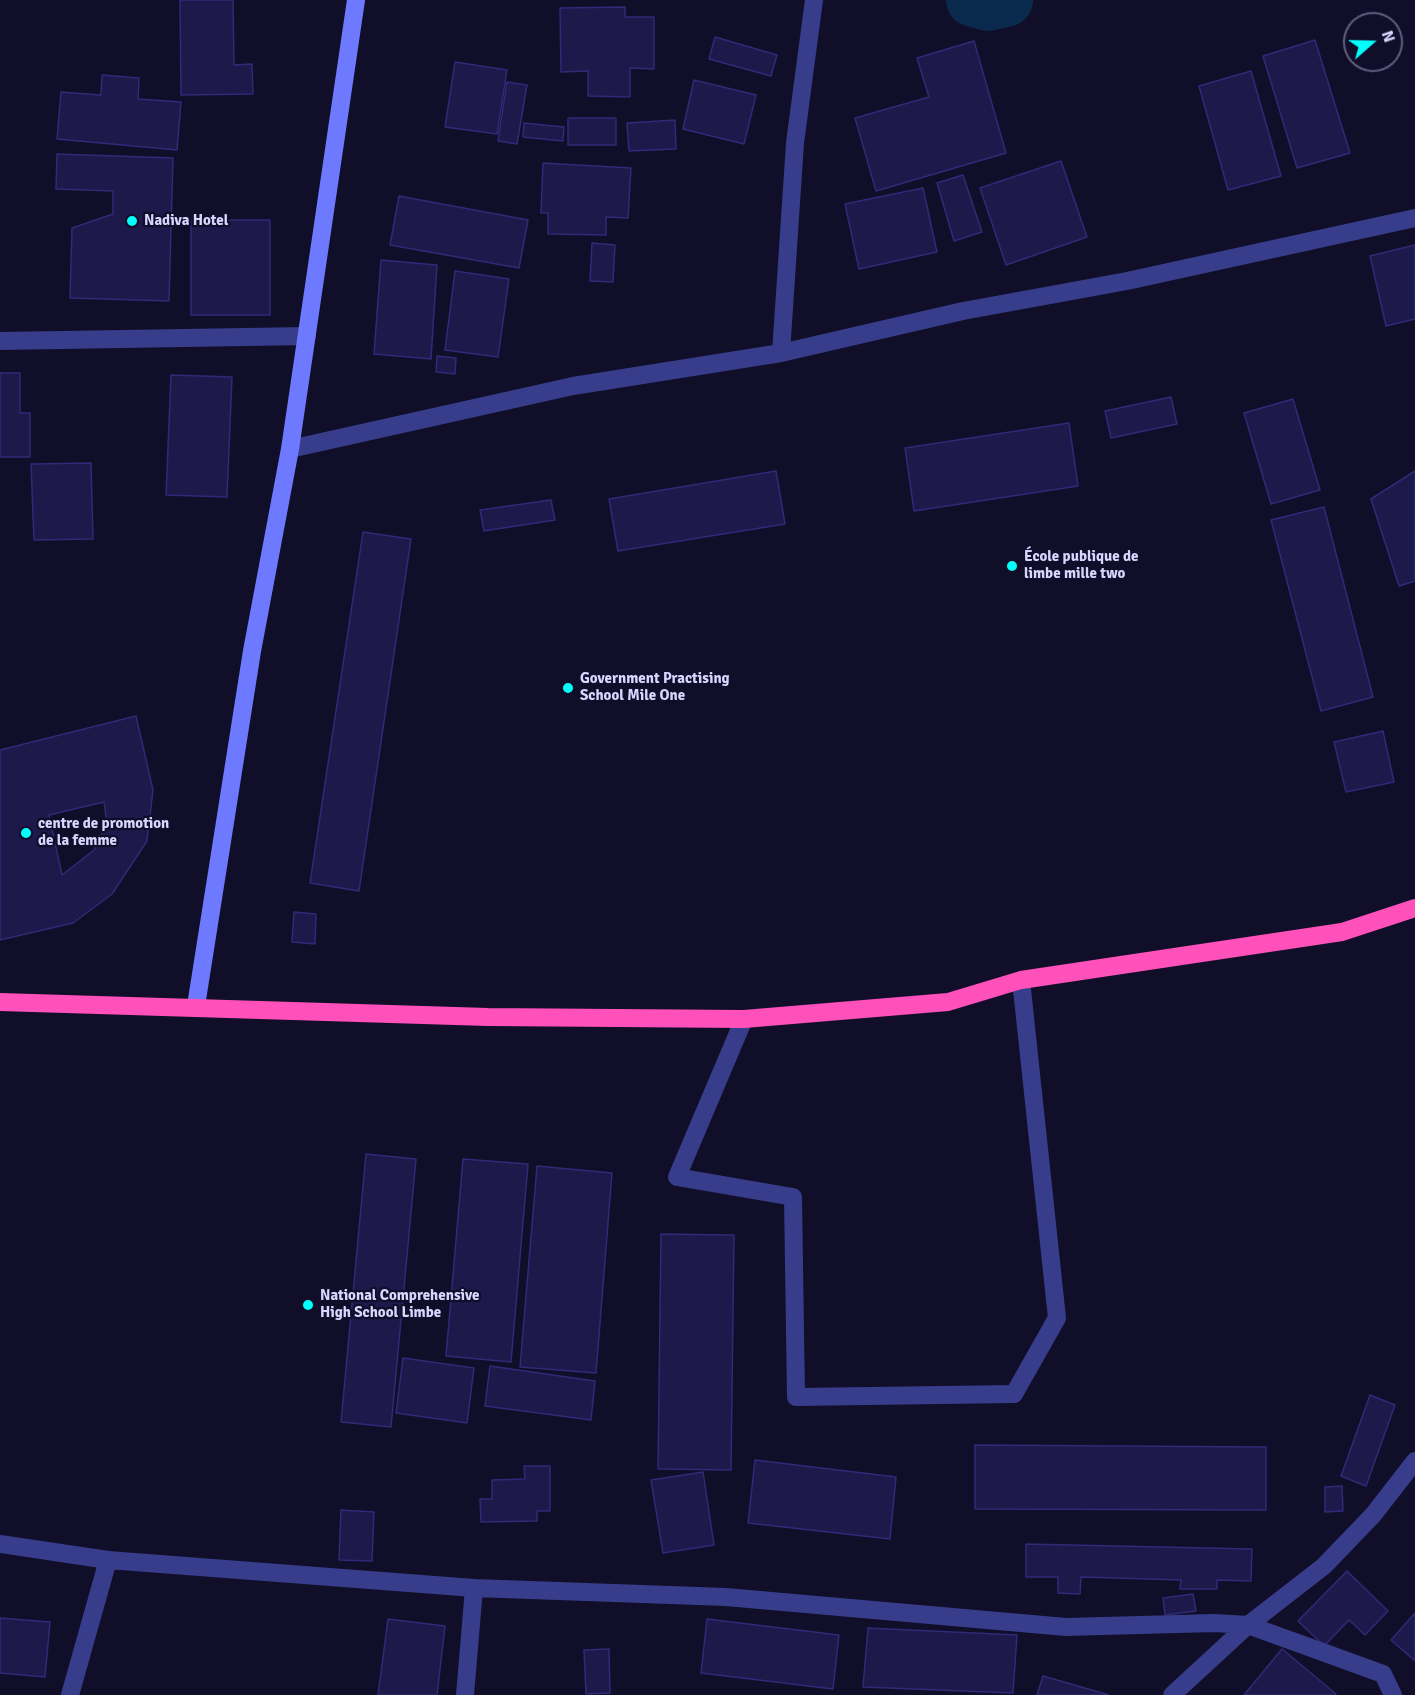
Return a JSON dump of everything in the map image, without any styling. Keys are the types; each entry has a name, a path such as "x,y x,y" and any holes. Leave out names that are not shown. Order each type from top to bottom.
{"highway":[{"path":"0,1002 196,1006 488,1017 744,1019 948,1002 1021,980 1342,932 1415,909"}],"street":[{"path":"196,1006 252,651 290,449 356,0"},
{"path":"781,353 795,143 814,0"},
{"path":"290,449 573,386 781,353 963,311 1127,281 1415,218"},
{"path":"0,341 307,336"},
{"path":"744,1019 677,1177 793,1197 796,1397 1014,1394 1057,1318 1021,980"},
{"path":"1172,1695 1248,1625 1324,1566 1373,1515 1415,1461"},
{"path":"0,1544 108,1560 474,1588 726,1597 1066,1626 1214,1623 1248,1625 1383,1674 1393,1695"},
{"path":"70,1695 108,1560"},
{"path":"465,1695 474,1588"}],"building":[{"path":"180,0 233,0 234,65 252,64 253,94 181,95"},
{"path":"625,7 625,17 654,17 654,69 630,68 630,97 588,96 588,71 561,72 560,8"},
{"path":"715,37 777,55 771,76 709,59"},
{"path":"1315,40 1350,153 1297,168 1263,56"},
{"path":"974,41 1006,153 876,191 855,118 929,97 917,58"},
{"path":"455,62 507,70 497,134 445,127"},
{"path":"1251,71 1281,176 1228,190 1199,86"},
{"path":"102,75 139,78 138,99 181,102 177,150 57,139 61,92 101,95"},
{"path":"694,80 756,95 744,144 683,129"},
{"path":"507,82 527,85 517,144 498,141"},
{"path":"568,118 616,118 616,145 568,145"},
{"path":"675,120 676,149 629,151 627,123"},
{"path":"524,123 564,127 563,141 523,137"},
{"name":"Nadiva Hotel","path":"57,154 173,158 169,301 70,298 72,228 113,214 113,191 56,189"},
{"path":"1061,161 1087,237 1006,265 980,188"},
{"path":"543,163 631,168 628,218 606,217 606,235 548,234 548,213 541,213"},
{"path":"963,175 982,232 954,241 937,183"},
{"path":"923,188 937,252 859,269 845,204"},
{"path":"399,196 528,220 519,268 390,245"},
{"path":"191,220 270,220 270,315 191,315"},
{"path":"592,243 615,245 613,282 590,281"},
{"path":"1415,245 1415,319 1386,326 1370,256"},
{"path":"381,260 437,265 431,359 374,354"},
{"path":"455,271 509,279 498,357 445,350"},
{"path":"437,356 456,358 455,374 436,372"},
{"path":"0,373 20,373 20,413 30,413 30,457 0,457"},
{"path":"171,375 232,377 227,497 166,495"},
{"path":"1171,397 1177,424 1111,438 1105,411"},
{"path":"1293,399 1320,490 1271,504 1244,413"},
{"path":"1069,423 1078,486 914,511 905,448"},
{"path":"91,463 93,539 34,540 31,464"},
{"path":"776,471 785,524 618,551 609,499"},
{"path":"1415,471 1415,581 1399,586 1371,499"},
{"path":"551,500 555,520 484,531 480,510"},
{"path":"1324,507 1373,697 1321,711 1271,520"},
{"path":"363,532 411,539 359,891 310,883"},
{"name":"centre de promotion de la femme","path":"136,716 153,790 147,841 112,894 73,923 0,940 0,750","holes":["104,802 107,824 94,850 62,875 49,815"]},
{"path":"1383,731 1394,782 1346,792 1334,742"},
{"path":"294,912 316,914 315,944 292,942"},
{"path":"366,1154 416,1159 391,1427 341,1422"},
{"path":"463,1159 528,1164 511,1362 446,1356"},
{"path":"537,1166 612,1173 596,1373 520,1367"},
{"path":"661,1234 734,1235 731,1470 658,1469"},
{"path":"403,1358 474,1368 467,1423 396,1413"},
{"path":"490,1366 595,1381 591,1420 485,1406"},
{"path":"1370,1395 1395,1405 1366,1486 1341,1476"},
{"path":"975,1445 1266,1447 1266,1510 975,1509"},
{"path":"755,1460 896,1477 890,1539 748,1523"},
{"path":"524,1466 550,1466 550,1511 537,1511 537,1521 481,1522 480,1499 492,1499 492,1480 525,1479"},
{"path":"703,1472 714,1545 663,1553 651,1480"},
{"path":"1342,1486 1343,1511 1325,1512 1325,1487"},
{"path":"341,1510 374,1512 372,1561 339,1560"},
{"path":"1026,1544 1252,1549 1251,1581 1217,1580 1217,1589 1180,1589 1181,1580 1081,1577 1080,1594 1058,1593 1058,1577 1026,1577"},
{"path":"1347,1571 1388,1611 1365,1635 1349,1620 1324,1646 1298,1621"},
{"path":"1193,1594 1196,1611 1165,1615 1163,1598"},
{"path":"1415,1613 1415,1661 1391,1640"},
{"path":"0,1618 50,1622 45,1677 0,1673"},
{"path":"388,1619 445,1626 437,1695 378,1695"},
{"path":"707,1619 839,1635 833,1689 701,1673"},
{"path":"868,1628 1017,1635 1013,1693 863,1687"},
{"path":"609,1649 610,1693 586,1694 584,1650"},
{"path":"1282,1649 1336,1694 1244,1695"},
{"path":"1043,1676 1109,1695 1037,1695"}],"waterway":[{"path":"973,0 988,4 1006,0"}],"place":[{"name":"Nadiva Hotel","path":"132,221"},
{"name":"École publique de limbe mille two","path":"1012,566"},
{"name":"Government Practising School Mile One","path":"568,688"},
{"name":"centre de promotion de la femme","path":"26,833"},
{"name":"National Comprehensive High School Limbe","path":"308,1305"}]}
